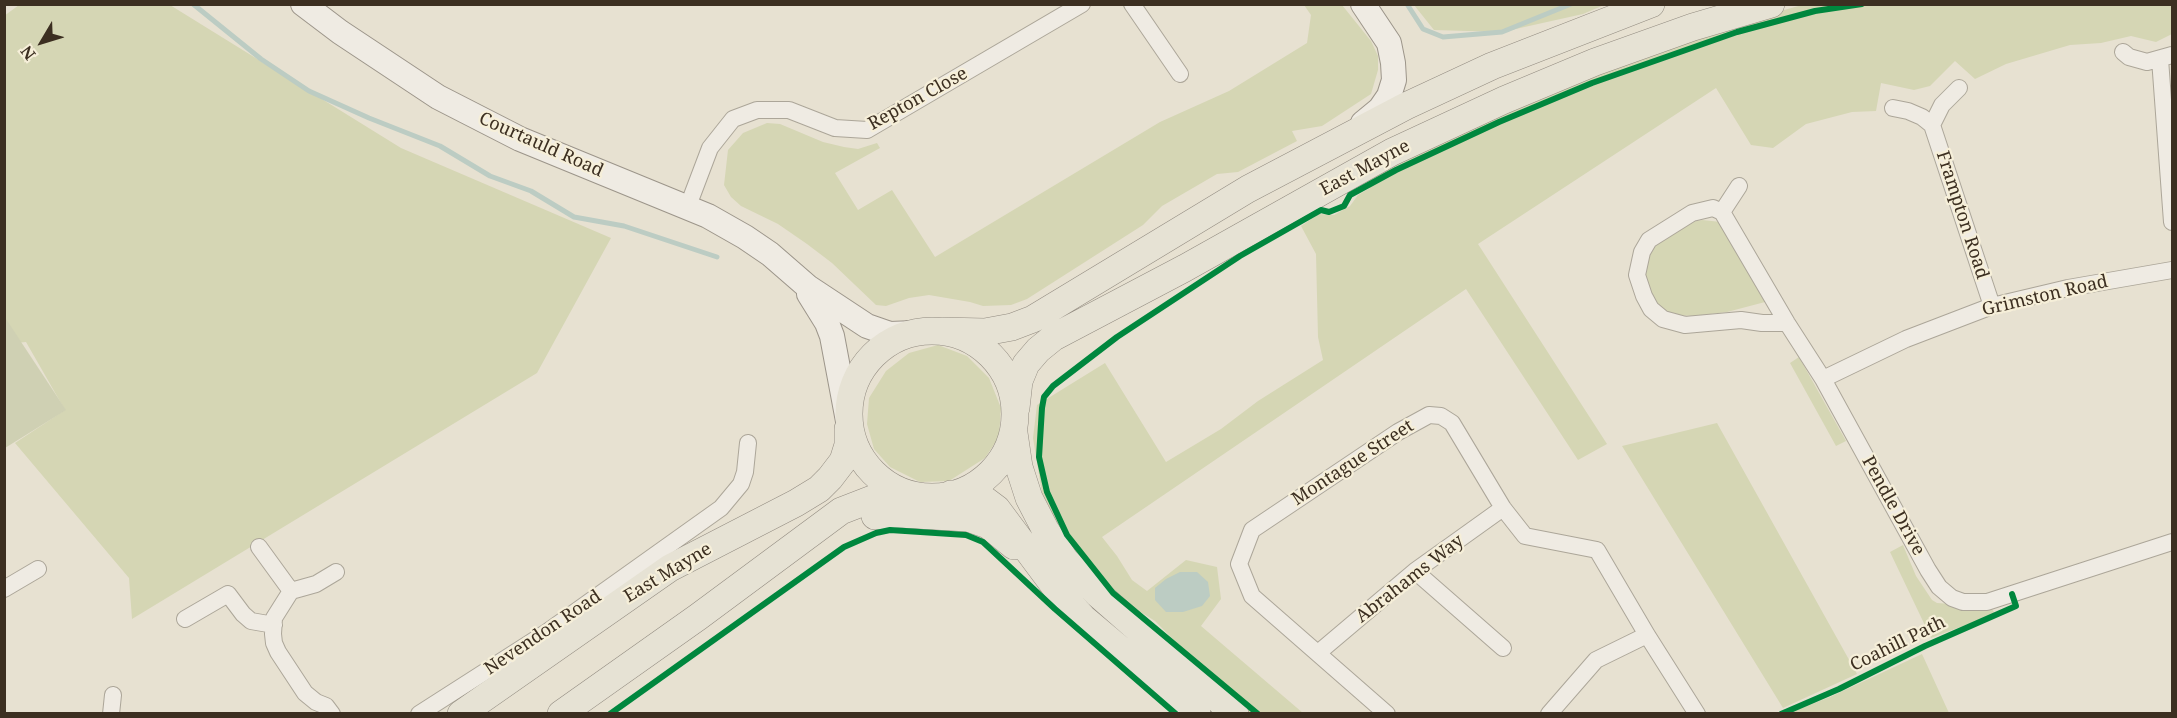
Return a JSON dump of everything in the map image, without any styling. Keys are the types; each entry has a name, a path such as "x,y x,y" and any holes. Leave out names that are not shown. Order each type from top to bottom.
{"main road":[{"name":"East Mayne","path":"942,331 985,332 1012,327 1033,319 1193,221 1326,147 1492,66 1651,4"},
{"name":"East Mayne","path":"1015,421 1019,381 1026,364 1038,350 1054,338 1185,268 1392,152 1504,100 1595,62 1693,27 1771,4"},
{"path":"922,496 900,491 883,481 866,464 853,446 848,422 848,406 861,376 882,351 895,341 914,333 942,331 957,334 973,342 999,364 1007,376 1013,391 1019,467 1029,498 1065,560 1098,594 1235,714"},
{"path":"951,495 982,481 1002,460 1015,421"},
{"name":"East Mayne","path":"461,714 670,568 819,489 843,461 848,445 848,422"},
{"path":"561,714 698,617 832,516 851,506 883,497 963,494 981,497 998,509 1058,591"},
{"path":"788,550 835,528 873,516 899,514 968,518 978,521 996,531 1031,562 1097,631 1197,714"}],"street":[{"name":"Courtauld Road","path":"303,4 340,33 438,97 520,139 688,206 745,237 770,254 804,288 827,323 832,336 848,422"},
{"name":"Repton Close","path":"688,206 710,148 733,119 757,111 789,110 835,128 867,130 1082,4"},
{"path":"1132,4 1180,74"},
{"path":"1326,147 1366,122 1380,109 1389,96 1394,80 1389,43 1363,4"},
{"path":"2123,52 2136,60 2146,62 2166,57 2172,222"},
{"path":"1893,108 1922,117 1932,125 1942,105 1959,88"},
{"name":"Frampton Road","path":"1932,125 1992,306"},
{"path":"1739,186 1722,212 1713,208 1692,213 1649,240 1642,252 1637,274 1644,296 1651,309 1663,319 1685,325 1741,320 1787,323"},
{"name":"Pendle Drive","path":"1722,212 1787,323 1823,379 1928,570 1939,587 1952,598 1963,602 1987,602 2172,542"},
{"name":"Courtauld Road","path":"787,270 823,298 867,326 890,334 914,333"},
{"name":"Grimston Road","path":"1823,379 1906,339 1992,306 2068,288 2172,270"},
{"name":"Montague Street","path":"1387,714 1252,596 1239,564 1252,530 1398,432 1429,415 1441,416 1452,423 1503,508 1525,536 1597,550 1697,714"},
{"name":"Nevendon Road","path":"419,714 548,632 715,513 741,484 745,472 748,443"},
{"name":"Abrahams Way","path":"1318,652 1414,571 1503,508"},
{"path":"259,547 291,591"},
{"path":"4,589 38,569"},
{"path":"1414,571 1503,648"},
{"path":"332,714 326,706 316,702 305,693 288,669 274,643 274,618 291,591 316,584 336,572"},
{"path":"185,619 228,594 251,621 274,625"},
{"path":"1549,714 1596,660 1647,634"},
{"path":"111,714 112,695"}],"green space":[{"path":"19,5 170,5 401,148 611,238 537,373 132,619 129,578 15,443 65,410 26,342 5,344 4,16"},
{"path":"1304,5 1342,5 1371,41 1378,56 1378,70 1371,94 1322,126 1292,131 1297,141 1238,172 1217,174 1162,206 1143,225 1027,299 1011,305 983,306 929,295 909,298 886,306 876,305 832,263 807,244 778,224 741,206 731,197 724,185 728,150 743,133 767,123 780,124 823,142 844,147 858,149 877,143 880,148 835,173 858,210 892,190 935,257 1160,122 1229,91 1307,43 1311,15"},
{"path":"1414,5 1604,5 1583,14 1502,32 1434,30"},
{"path":"1802,5 2172,5 2172,34 2156,42 2131,36 2101,43 2070,45 2006,64 1975,79 1955,61 1930,86 1914,90 1881,83 1876,111 1852,112 1806,124 1773,148 1751,145 1716,88 1478,244 1607,444 1578,460 1466,289 1102,537 1132,580 1147,591 1186,560 1217,567 1221,599 1201,626 1303,713 1251,713 1223,690 1155,621 1107,591 1066,542 1042,493 1033,438 1037,405 1105,363 1166,462 1221,429 1258,401 1323,360 1318,337 1316,254 1301,226 1319,214 1334,215 1350,206 1358,195 1370,188 1365,177 1592,74 1724,27"},
{"path":"1702,220 1721,222 1765,302 1727,312 1694,316 1671,315 1657,308 1644,273 1653,242 1686,223"},
{"path":"4,316 66,410 5,448 4,448"},
{"path":"938,345 967,356 989,378 1001,408 999,437 985,458 949,481 920,482 890,467 874,449 867,424 869,398 886,371 909,353"},
{"path":"1799,357 1846,441 1836,446 1790,363"},
{"path":"1717,423 1857,674 1783,708 1622,446"},
{"path":"1903,545 1916,576 1932,600 1937,603 1991,607 1995,614 1931,638 1890,552"},
{"path":"1922,654 1949,713 1789,713 1830,697"}],"shaded area":[{"path":"1180,572 1197,572 1208,582 1210,596 1202,606 1183,612 1166,612 1155,600 1155,588"}],"waterway":[{"path":"193,4 261,59 309,91 440,146 490,176 531,191 574,217 624,226 717,257"},
{"path":"1407,4 1423,29 1443,37 1502,32 1571,4"}],"cycle path":[{"path":"1258,714 1113,593 1067,535 1047,492 1039,457 1044,397 1053,386 1117,337 1240,256 1321,210 1329,212 1344,206 1350,195 1396,170 1499,122 1592,83 1737,32 1815,11 1862,4"},
{"path":"610,714 844,547 876,533 890,530 966,535 983,542 1055,609 1176,714"},
{"name":"Coahill Path","path":"1781,714 2016,606 2012,594"}]}
